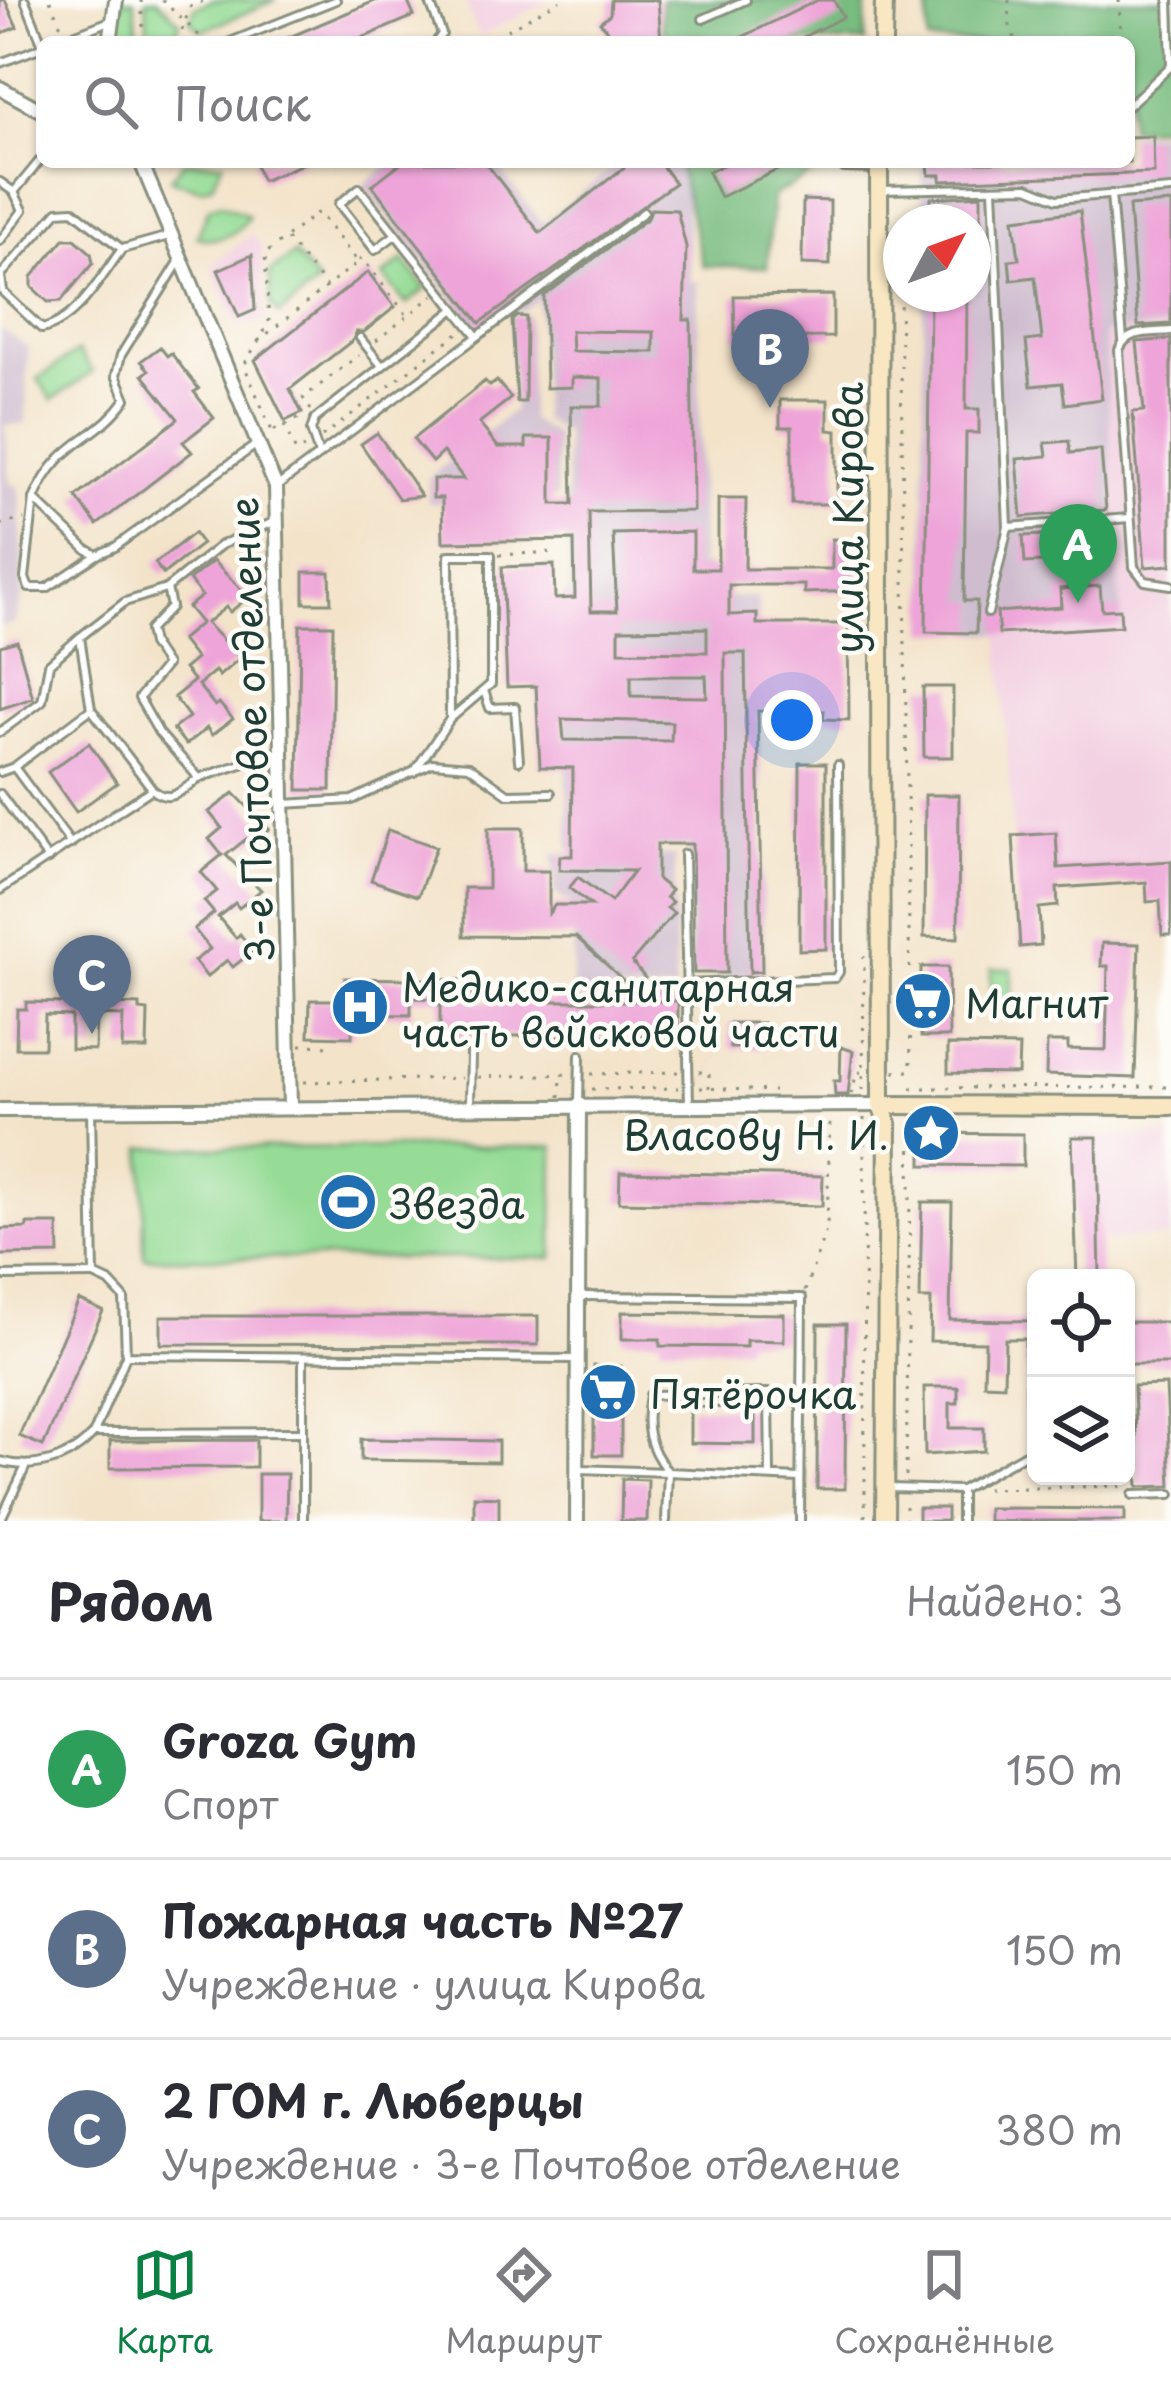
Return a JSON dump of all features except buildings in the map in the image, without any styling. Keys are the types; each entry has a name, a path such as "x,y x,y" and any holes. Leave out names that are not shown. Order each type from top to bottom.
{"main road":[{"path":"883,36 884,0"},
{"name":"улица Кирова","path":"879,168 881,1105 888,1124 885,1521"},
{"path":"881,1105 1171,1106"}],"street":[{"path":"111,36 116,0"},
{"path":"0,88 36,108"},
{"name":"3-е Почтовое отделение","path":"147,168 276,488 290,1107"},
{"path":"577,1521 579,1104"},
{"path":"0,1110 881,1105"}],"lane":[{"path":"25,0 39,36"},
{"path":"245,36 336,0"},
{"path":"429,0 440,36"},
{"path":"703,20 746,0"},
{"path":"1135,99 1171,66 1169,0"},
{"path":"71,36 113,20"},
{"path":"0,63 36,48"},
{"path":"14,192 36,165"},
{"path":"0,182 14,192 22,210 0,241"},
{"path":"879,190 1028,187 1057,199 1171,190"},
{"path":"395,235 375,250 339,204 359,188 395,235 452,312 477,336"},
{"path":"988,613 1008,526 993,188"},
{"path":"1111,194 1134,567 1145,581 1171,585"},
{"path":"122,249 74,209 58,211 1,275 3,292 42,329 53,326 73,310 122,249 172,235"},
{"path":"276,488 644,212"},
{"path":"182,259 121,356 116,374 126,399 47,470 34,499 25,578 29,588 47,588 115,547 258,442"},
{"path":"319,454 310,430 315,419 452,312"},
{"path":"1123,340 1131,335 1171,332"},
{"path":"360,338 382,367"},
{"path":"34,499 86,550 97,554"},
{"path":"1008,526 1130,518"},
{"path":"0,732 42,701 49,664 125,602 167,588 220,545 279,520"},
{"path":"414,772 450,719 491,684 491,555 449,555 450,719"},
{"path":"167,588 171,607 149,630 166,665 139,698 159,733 199,778"},
{"path":"80,637 91,710 162,798 170,798 199,778 282,751"},
{"path":"484,691 490,708 515,707 519,761"},
{"path":"0,772 14,767 91,710"},
{"path":"282,804 341,802 432,763 469,766 508,794 550,793"},
{"path":"687,984 836,978 838,765"},
{"path":"14,767 71,844"},
{"path":"0,890 152,789"},
{"path":"0,794 48,859"},
{"path":"684,854 689,1106"},
{"path":"470,1106 471,1054"},
{"path":"579,1104 580,1055"},
{"path":"92,1110 94,1275"},
{"path":"0,1276 94,1275 109,1282 124,1298 126,1355 94,1432 40,1466 26,1468 0,1461"},
{"path":"577,1295 802,1298 800,1521"},
{"path":"126,1355 575,1359"},
{"path":"303,1358 303,1521"},
{"path":"666,1521 668,1472 650,1450 646,1415 650,1395 769,1393 770,1476"},
{"path":"94,1432 302,1432"},
{"path":"885,1488 961,1490 1027,1456"},
{"path":"0,1521 26,1468"},
{"path":"578,1469 800,1478"},
{"path":"961,1490 961,1521"},
{"path":"1132,1496 1171,1494"}],"path":[{"path":"50,0 65,36"},
{"path":"141,0 144,36"},
{"path":"162,0 200,36"},
{"path":"180,36 190,7 206,0"},
{"path":"497,36 560,0"},
{"path":"1010,0 1014,36"},
{"path":"1120,0 1121,36"},
{"path":"284,425 296,452 315,443 462,329 434,295 303,398 312,410 272,431 244,364 269,323 265,254 318,212 358,262"},
{"path":"286,237 326,287"},
{"path":"258,341 362,258 408,316"},
{"path":"802,1298 827,1226 830,1102 849,1103 857,1072 911,1071 899,312"},
{"path":"0,525 32,517"},
{"path":"491,555 555,552"},
{"path":"289,1045 334,1046"},
{"path":"290,1082 709,1072 710,1088"},
{"path":"911,1088 1171,1087"},
{"path":"587,1089 778,1092"},
{"path":"906,1521 910,1124"},
{"path":"961,1490 1119,1486 1132,1496"}],"shaded area":[{"path":"464,0 550,0 481,36"},
{"path":"1171,132 1171,326 1104,332 1122,626 999,634 926,632 923,312 991,312 991,204 922,204 922,168 1135,168 1135,133"},
{"path":"385,168 499,168 542,223 612,168 683,168 691,281 698,282 701,565 710,566 711,598 758,597 764,974 690,976 689,847 569,849 561,597 570,590 565,433 542,419 538,302 543,297 522,311 502,313 479,332 363,185"},
{"path":"252,234 262,247 265,322 237,325 211,266"},
{"path":"510,315 528,315 530,420 556,435 557,498 428,503 428,478 514,410"},
{"path":"1171,326 1171,861 1058,868 1055,833 1013,836 999,634 1121,625 1104,332"},
{"path":"0,329 28,347 26,423 5,426 10,484 19,486 21,499 22,598 15,623 0,627"},
{"path":"553,853 675,856 675,991 572,993 575,907 555,893"},
{"path":"1171,1135 1171,1237 1100,1240 1097,1137"}],"green space":[{"path":"121,0 134,0 138,36 116,36"},
{"path":"146,0 157,0 180,22 175,36 148,36"},
{"path":"212,0 276,0 202,31 190,21 195,8"},
{"path":"661,0 866,0 865,36 664,36"},
{"path":"928,0 1171,0 1171,127 1135,128 1135,36 928,36"},
{"path":"179,168 220,168 212,185 201,189 170,179"},
{"path":"679,168 824,168 773,196 767,267 703,266"},
{"path":"220,204 249,216 227,236 197,237 209,208"},
{"path":"294,254 318,283 279,315 271,305 270,273"},
{"path":"403,260 426,289 406,304 383,276"},
{"path":"78,351 93,372 52,400 38,379"},
{"path":"991,969 1012,969 1012,1007 991,1007"},
{"name":"Звезда","path":"554,1147 553,1258 144,1258 143,1148"}],"place":[{"name":"Пожарная часть №27","path":"770,408"},
{"name":"Groza Gym","path":"1078,603"},
{"name":"Магнит","path":"923,1001"},
{"name":"Медико-санитарная часть войсковой части","path":"360,1007"},
{"name":"2 ГОМ г. Люберцы","path":"92,1034"},
{"name":"Власову Н. И.","path":"931,1133"},
{"name":"Звезда","path":"348,1202"},
{"name":"Пятёрочка","path":"608,1392"}]}
